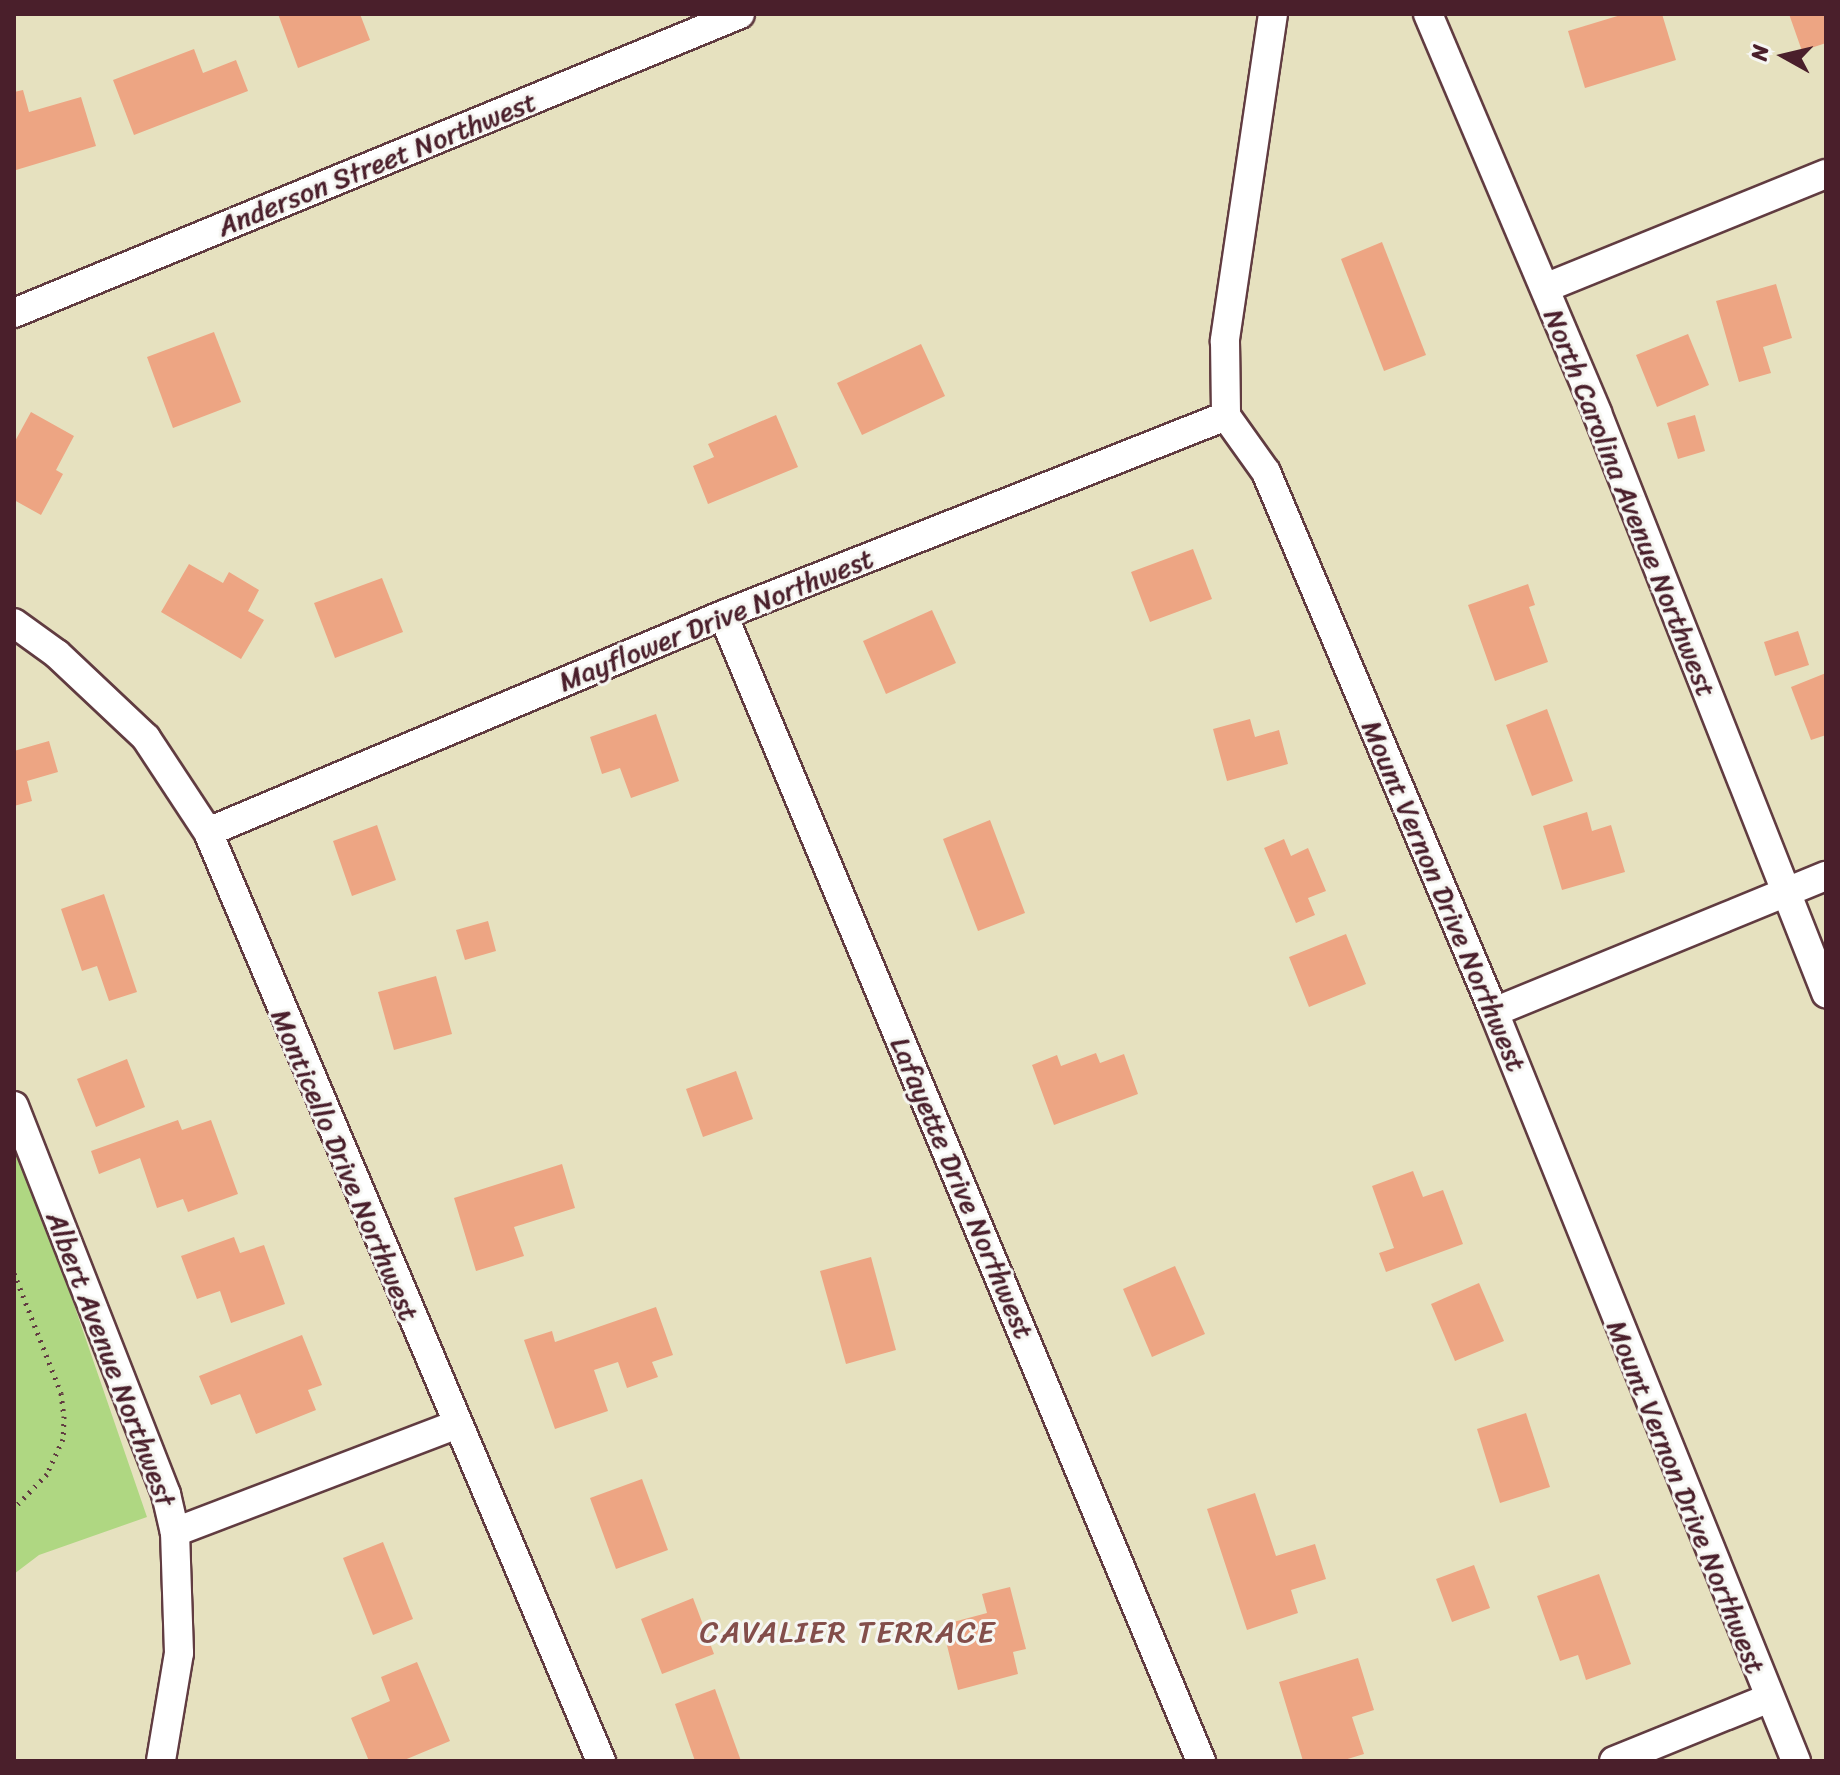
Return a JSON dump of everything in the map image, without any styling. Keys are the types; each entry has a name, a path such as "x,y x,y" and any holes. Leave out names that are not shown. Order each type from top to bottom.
{"street":[{"name":"Anderson Street Northwest","path":"14,313 740,14"},
{"path":"1226,416 1225,341 1273,14"},
{"name":"North Carolina Avenue Northwest","path":"1428,14 1545,288 1783,894 1826,993"},
{"path":"1545,288 1826,174"},
{"name":"Mayflower Drive Northwest","path":"208,832 723,615 1226,416"},
{"name":"Mount Vernon Drive Northwest","path":"1226,416 1266,472 1494,1012 1767,1699 1796,1761"},
{"name":"Lafayette Drive Northwest","path":"723,615 1201,1761"},
{"name":"Monticello Drive Northwest","path":"14,623 57,654 146,738 208,832 455,1425 601,1761"},
{"path":"1494,1012 1826,876"},
{"name":"Albert Avenue Northwest","path":"14,1106 166,1494 175,1532 179,1653 161,1761"},
{"path":"175,1532 455,1425"},
{"path":"1614,1761 1767,1699"}],"path":[{"path":"14,1273 61,1393 64,1416 63,1439 47,1474 14,1508"}],"green space":[{"path":"14,1130 147,1517 39,1555 14,1574"}],"building":[{"path":"278,14 360,14 370,40 298,68"},
{"path":"1624,14 1662,14 1676,60 1585,88 1568,31"},
{"path":"1789,14 1826,14 1826,43 1802,51"},
{"path":"194,49 203,73 236,60 248,91 134,135 113,80"},
{"path":"23,90 29,112 81,97 96,146 16,170 14,92"},
{"path":"1382,242 1426,355 1384,371 1341,259"},
{"path":"1776,284 1792,338 1763,347 1771,373 1739,382 1716,301"},
{"path":"214,332 241,402 173,428 147,357"},
{"path":"1688,334 1709,385 1657,407 1636,355"},
{"path":"921,344 945,396 862,435 837,383"},
{"path":"31,412 74,436 56,470 63,474 41,515 14,500 14,443"},
{"path":"776,415 798,467 708,504 693,466 714,457 708,444"},
{"path":"1695,415 1705,451 1678,459 1667,423"},
{"path":"1193,549 1212,599 1150,622 1131,572"},
{"path":"189,564 223,583 229,572 259,590 248,611 264,620 241,659 161,612"},
{"path":"382,578 403,632 335,658 314,603"},
{"path":"1528,584 1535,605 1529,607 1548,662 1495,681 1468,605"},
{"path":"932,610 956,663 886,694 863,641"},
{"path":"1798,631 1809,665 1775,676 1764,642"},
{"path":"1826,673 1826,735 1811,740 1791,687"},
{"path":"1547,709 1573,781 1532,796 1506,725"},
{"path":"656,714 679,781 631,798 620,768 602,774 590,737"},
{"path":"1250,719 1255,737 1279,730 1288,764 1227,781 1213,729"},
{"path":"49,741 58,772 27,781 32,801 14,806 14,751"},
{"path":"1587,812 1592,831 1611,825 1625,872 1562,890 1543,826"},
{"path":"990,820 1025,913 978,931 943,839"},
{"path":"377,825 396,880 352,896 333,841"},
{"path":"1284,839 1291,856 1308,848 1326,891 1308,898 1315,915 1296,923 1264,848"},
{"path":"104,894 137,992 109,1001 97,966 82,971 61,909"},
{"path":"488,921 496,951 465,960 456,930"},
{"path":"1346,934 1366,984 1309,1007 1289,957"},
{"path":"436,976 452,1034 394,1050 378,992"},
{"path":"1096,1053 1100,1063 1124,1054 1138,1094 1054,1125 1032,1065 1057,1055 1061,1066"},
{"path":"127,1059 145,1107 96,1127 77,1079"},
{"path":"736,1071 753,1119 703,1137 686,1089"},
{"path":"178,1120 182,1130 211,1120 238,1194 188,1212 183,1199 157,1208 140,1158 99,1174 91,1151"},
{"path":"562,1164 575,1208 514,1227 524,1256 476,1271 454,1198"},
{"path":"1413,1171 1423,1197 1443,1190 1463,1244 1386,1272 1379,1253 1394,1248 1372,1186"},
{"path":"234,1237 240,1253 264,1245 285,1304 231,1323 220,1291 197,1299 181,1256"},
{"path":"871,1257 896,1350 846,1364 820,1271"},
{"path":"1175,1266 1205,1334 1152,1357 1123,1289"},
{"path":"1479,1283 1504,1341 1455,1361 1431,1304"},
{"path":"656,1307 673,1355 652,1362 658,1377 627,1388 618,1362 594,1370 608,1411 555,1429 524,1340 552,1331 555,1342"},
{"path":"302,1335 322,1385 308,1390 316,1410 256,1434 240,1394 211,1405 199,1376"},
{"path":"1526,1413 1550,1487 1500,1503 1477,1429"},
{"path":"642,1479 668,1550 616,1569 590,1498"},
{"path":"1255,1493 1276,1556 1315,1544 1326,1579 1291,1590 1298,1613 1247,1630 1207,1509"},
{"path":"383,1542 413,1619 373,1635 343,1558"},
{"path":"1474,1565 1490,1608 1452,1622 1436,1579"},
{"path":"1599,1574 1631,1664 1586,1680 1578,1655 1560,1661 1537,1596"},
{"path":"1010,1587 1026,1649 1013,1652 1018,1674 958,1690 942,1625 987,1613 982,1594"},
{"path":"693,1598 714,1654 662,1674 641,1619"},
{"path":"1358,1658 1374,1710 1352,1717 1364,1754 1341,1761 1303,1761 1279,1682"},
{"path":"417,1662 450,1741 402,1761 369,1761 351,1718 390,1701 381,1677"},
{"path":"715,1689 741,1761 695,1761 675,1704"}],"district":[{"name":"CAVALIER TERRACE","path":"848,1632"}]}
